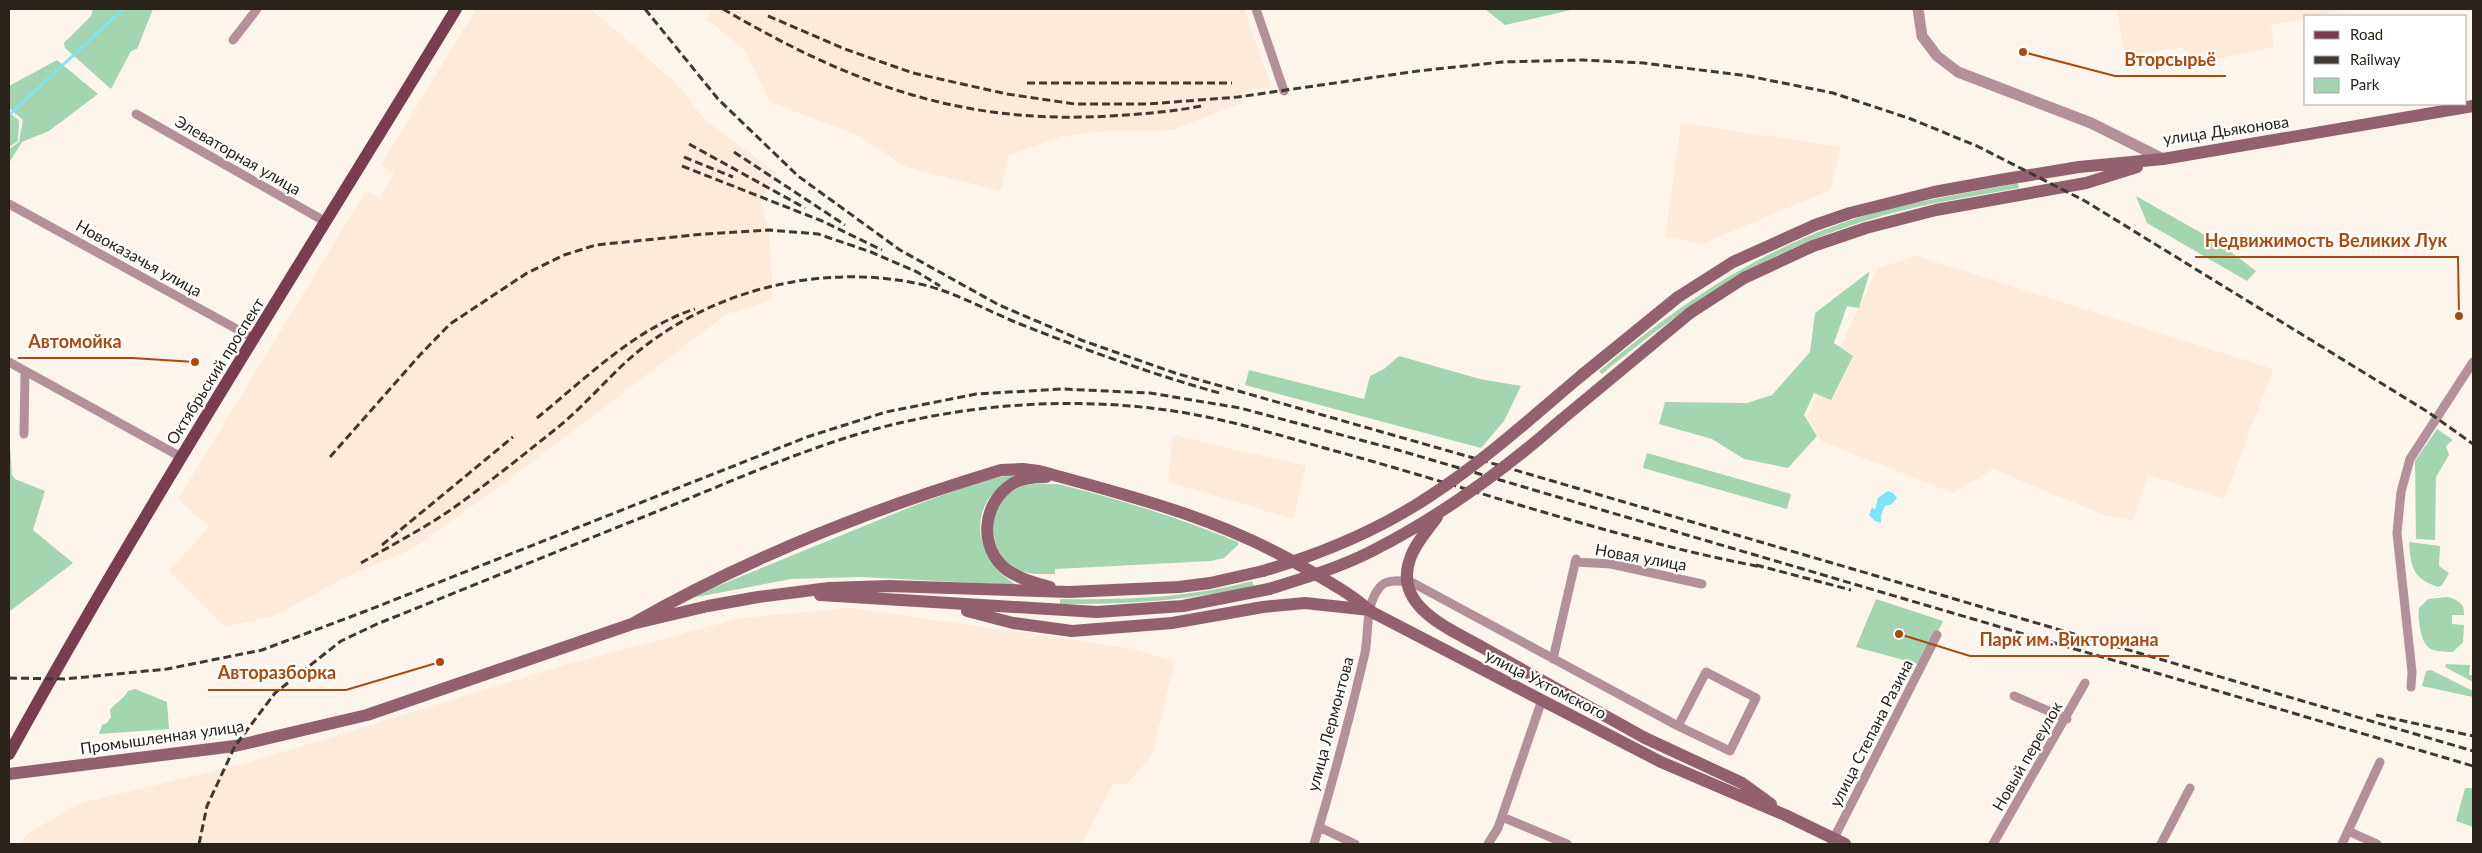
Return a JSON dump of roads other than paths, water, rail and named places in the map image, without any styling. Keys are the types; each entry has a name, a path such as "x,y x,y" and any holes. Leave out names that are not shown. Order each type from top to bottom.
{"main road":[{"name":"Октябрьский проспект","path":"9,754 55,671 182,457 456,9"},
{"name":"улица Дьяконова","path":"2163,159 2473,106"},
{"path":"632,624 708,606 829,588 889,586 1069,592 1179,587 1210,583 1263,571 1358,535 1429,497 1496,448 1678,297 1733,262 1815,225 1874,206 1934,192 2079,167 2163,159"},
{"path":"798,594 1097,612 1183,606 1269,589 1323,572 1371,552 1440,512 1514,462 1595,389 1682,319 1744,278 1813,246 1866,228 1936,210 2086,183 2163,159"},
{"name":"улица Ухтомского","path":"632,624 667,604 777,551 969,479 1001,470 1023,468 1151,501 1242,534 1277,551 1352,595 1370,610 1661,762 1784,815 1837,842"},
{"path":"1063,477 1025,479 1012,484 994,503 988,514 986,526 988,540 994,554 1006,569 1023,579 1069,592"},
{"path":"1440,512 1410,558 1407,571 1410,593 1421,610 1434,620 1645,738 1742,783 1784,815"},
{"path":"940,604 1013,623 1072,631 1172,624 1263,607 1305,603 1370,610"},
{"name":"Промышленная улица","path":"9,774 235,746 367,715 632,624"}],"street":[{"path":"233,40 257,9"},
{"path":"1256,9 1284,91"},
{"name":"улица Дьяконова","path":"1918,9 1922,36 1938,56 1958,72 2091,123 2163,159"},
{"name":"Элеваторная улица","path":"136,114 326,222"},
{"name":"Новоказачья улица","path":"9,204 255,339"},
{"path":"9,362 182,457"},
{"path":"2411,687 2412,672 2397,533 2401,492 2410,459 2473,362"},
{"path":"24,434 25,371"},
{"name":"Новая улица","path":"1553,659 1575,560 1611,564 1702,584"},
{"name":"улица Лермонтова","path":"1314,844 1365,651 1370,610 1379,588 1384,583 1401,581 1412,583 1553,659"},
{"name":"улица Степана Разина","path":"1837,842 1937,635"},
{"path":"1553,659 1678,726 1730,751 1756,698 1706,672 1678,726"},
{"name":"Новый переулок","path":"1993,844 2067,718 2085,683"},
{"path":"2014,696 2067,718"},
{"path":"1488,844 1502,817 1542,700"},
{"path":"2342,844 2380,762"},
{"path":"2161,844 2190,788"},
{"path":"1502,817 1567,844"},
{"path":"1319,827 1355,844"},
{"path":"2348,831 2377,844"}],"water":[{"path":"1888,491 1897,498 1892,504 1885,506 1881,515 1881,523 1875,521 1869,515 1872,507 1875,510 1878,498"}],"waterway":[{"path":"9,115 123,9"}],"railway":[{"path":"645,9 718,99 798,176 900,250 999,305 1081,340 1175,373 1498,465 2473,751"},
{"path":"723,9 816,58 862,78 908,94 955,106 1004,113 1056,117 1110,116 1201,106"},
{"path":"768,16 845,49 913,73 1007,94 1075,104 1148,104 1238,97 1418,71 1502,62 1582,60 1644,63 1748,76 1833,93 1911,119 1977,146 2085,201 2428,412 2473,444"},
{"path":"1027,83 1232,83"},
{"path":"689,144 805,208"},
{"path":"734,152 845,225"},
{"path":"684,157 733,177"},
{"path":"682,166 822,221 882,250"},
{"path":"330,457 419,356 450,324 527,273 564,255 596,245 704,234 769,230 818,234 871,252 917,272 940,286"},
{"path":"361,563 438,518 490,481 567,420 628,360 658,336 691,316 726,300 763,288 839,277 877,278 929,286 1095,353 1171,379 1223,394"},
{"path":"537,418 593,371 632,342 652,329 695,309"},
{"path":"9,678 65,679 167,669 262,650 366,611 807,437 886,412 976,394 1062,389 1150,393 1240,408 1398,450 2473,766"},
{"path":"199,844 207,806 235,746 275,693 341,641 377,624 801,453 861,433 927,417 999,407 1072,403 1144,407 1199,415 1273,433 1598,528 1762,567"},
{"path":"382,545 513,437"},
{"path":"1756,565 1851,590"},
{"path":"2376,715 2473,736"}],"place":[{"name":"Вторсырьё","path":"2023,52"},
{"name":"Недвижимость Великих Лук","path":"2459,316"},
{"name":"Автомойка","path":"195,362"},
{"name":"Парк им. Викториана","path":"1899,634"},
{"name":"Авторазборка","path":"440,662"}]}
